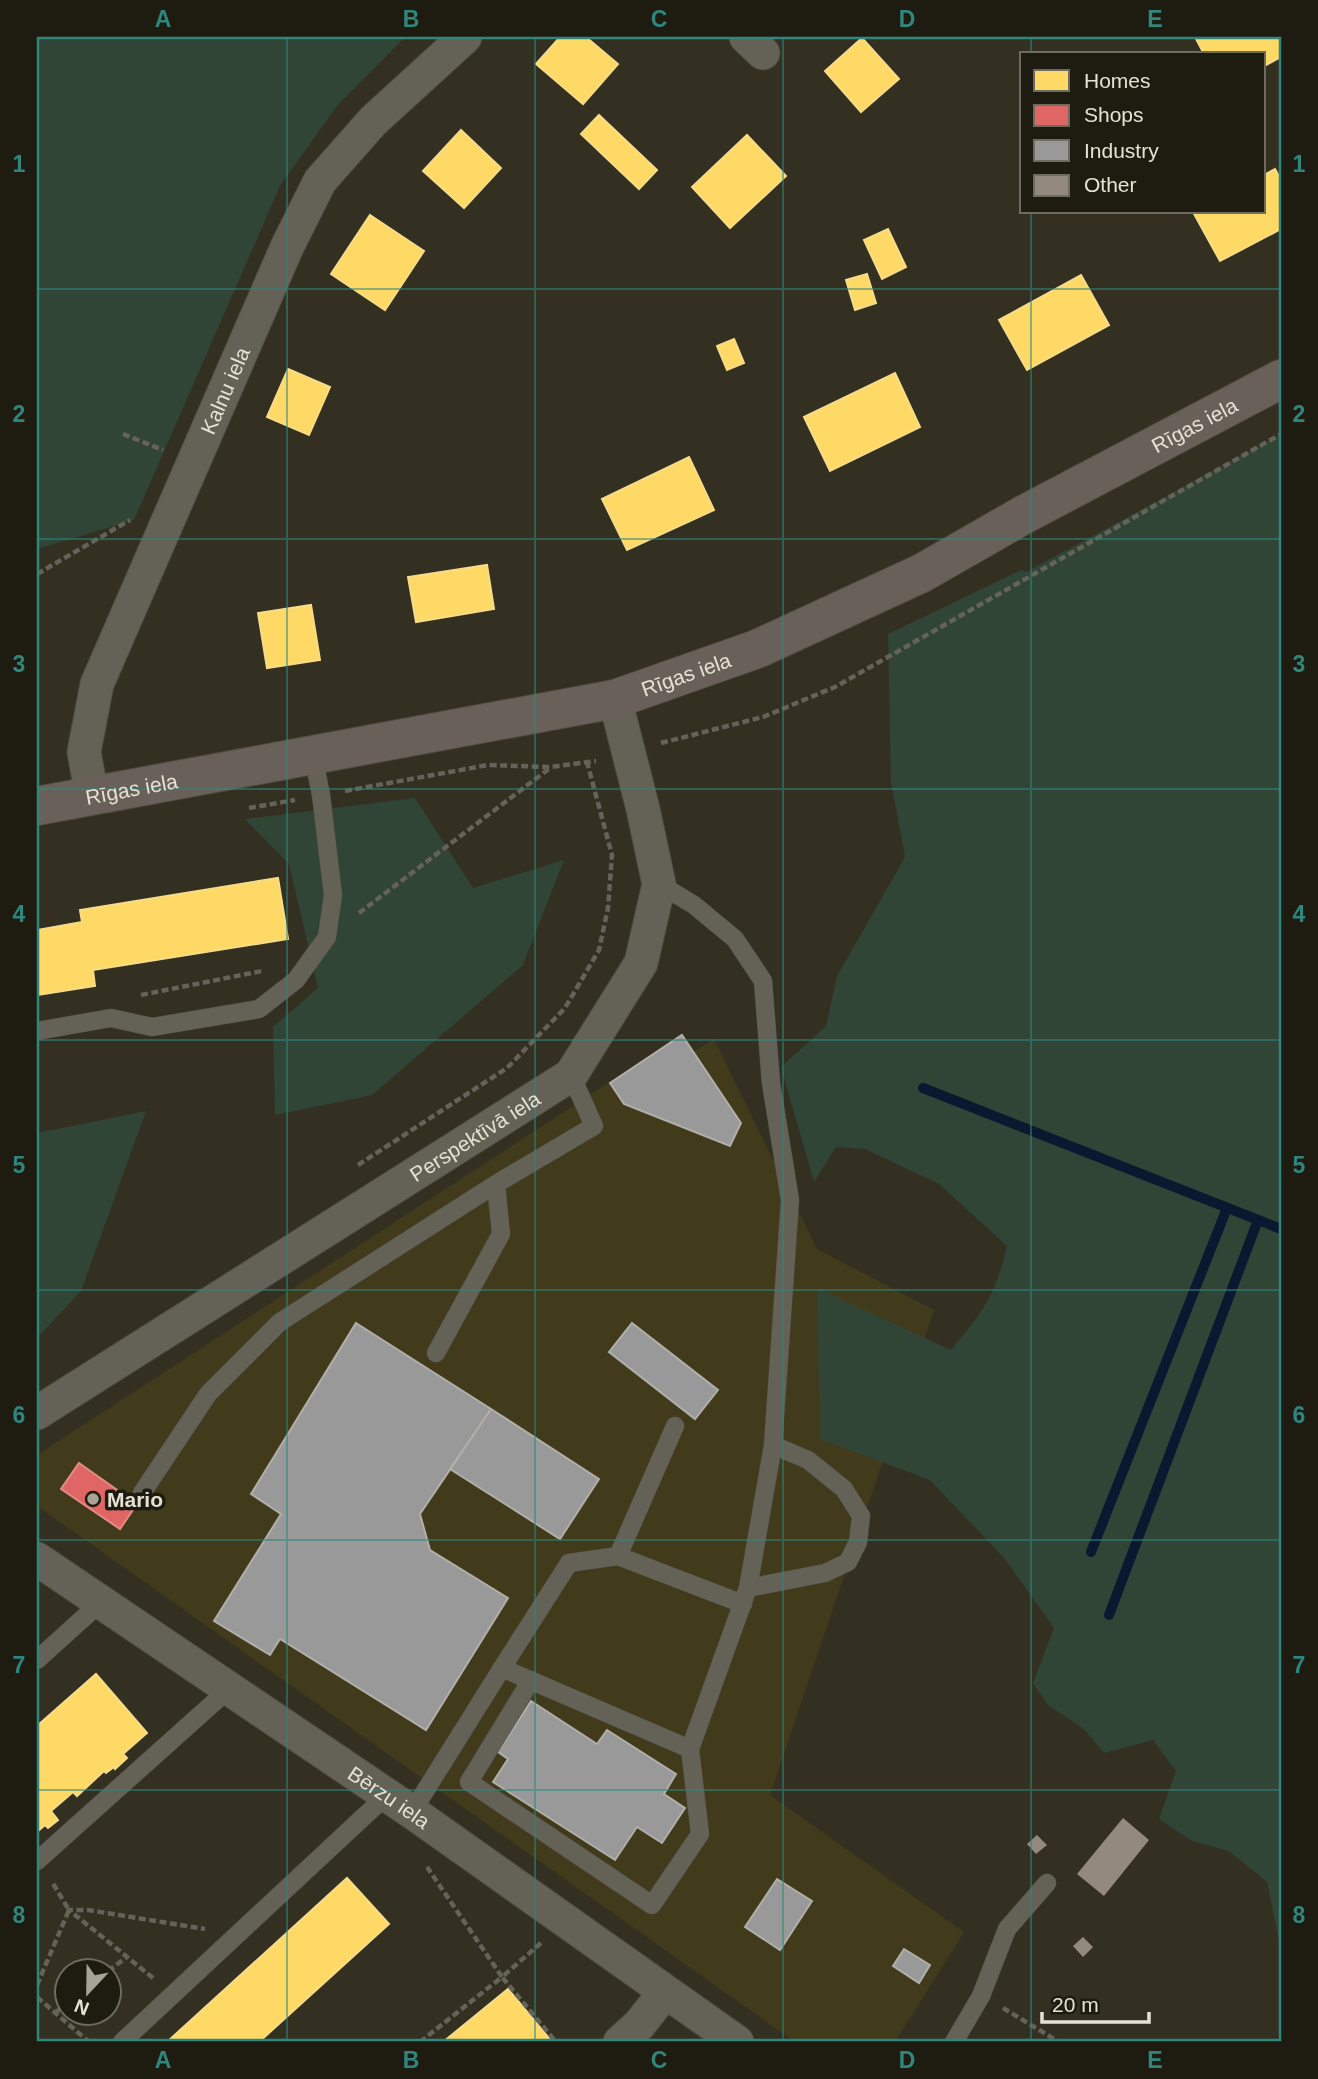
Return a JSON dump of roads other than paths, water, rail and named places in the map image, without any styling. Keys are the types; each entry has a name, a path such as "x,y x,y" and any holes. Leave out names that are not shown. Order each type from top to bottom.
{"main road":[{"name":"Rīgas iela","path":"37,806 615,699 757,649 922,573 1025,514 1281,379"}],"street":[{"name":"Kalnu iela","path":"92,796 84,752 97,684 288,247 320,181 373,121 465,37"},
{"name":"Perspektīvā iela","path":"37,1413 571,1075 641,963 659,884 615,699"},
{"name":"Bērzu iela","path":"37,1559 399,1803 737,2042"},
{"path":"620,2042 639,2025 665,1992"}],"lane":[{"path":"37,1031 111,1018 152,1027 259,1009 296,980 327,937 333,895 321,795 313,755"},
{"path":"531,1680 469,1782 652,1906 700,1834 690,1749 746,1596 773,1445 790,1200 771,1083 762,981 735,939 694,905 659,884"},
{"path":"142,1493 208,1394 279,1322 496,1184 594,1126 571,1075"},
{"path":"436,1353 501,1234 496,1184"},
{"path":"618,1556 675,1426"},
{"path":"122,2042 230,1941 399,1803 502,1668 569,1563 618,1556 746,1596 825,1573 848,1562 858,1542 861,1516 844,1489 808,1460 773,1445"},
{"path":"37,1660 100,1602"},
{"path":"502,1668 690,1749"},
{"path":"38,1860 229,1689"},
{"path":"954,2042 981,1996 1007,1929 1047,1884"}],"waterway":[{"path":"923,1088 1281,1229"},
{"path":"1091,1552 1227,1208"},
{"path":"1109,1615 1258,1220"}],"place":[{"name":"Mario","path":"93,1499"}]}
